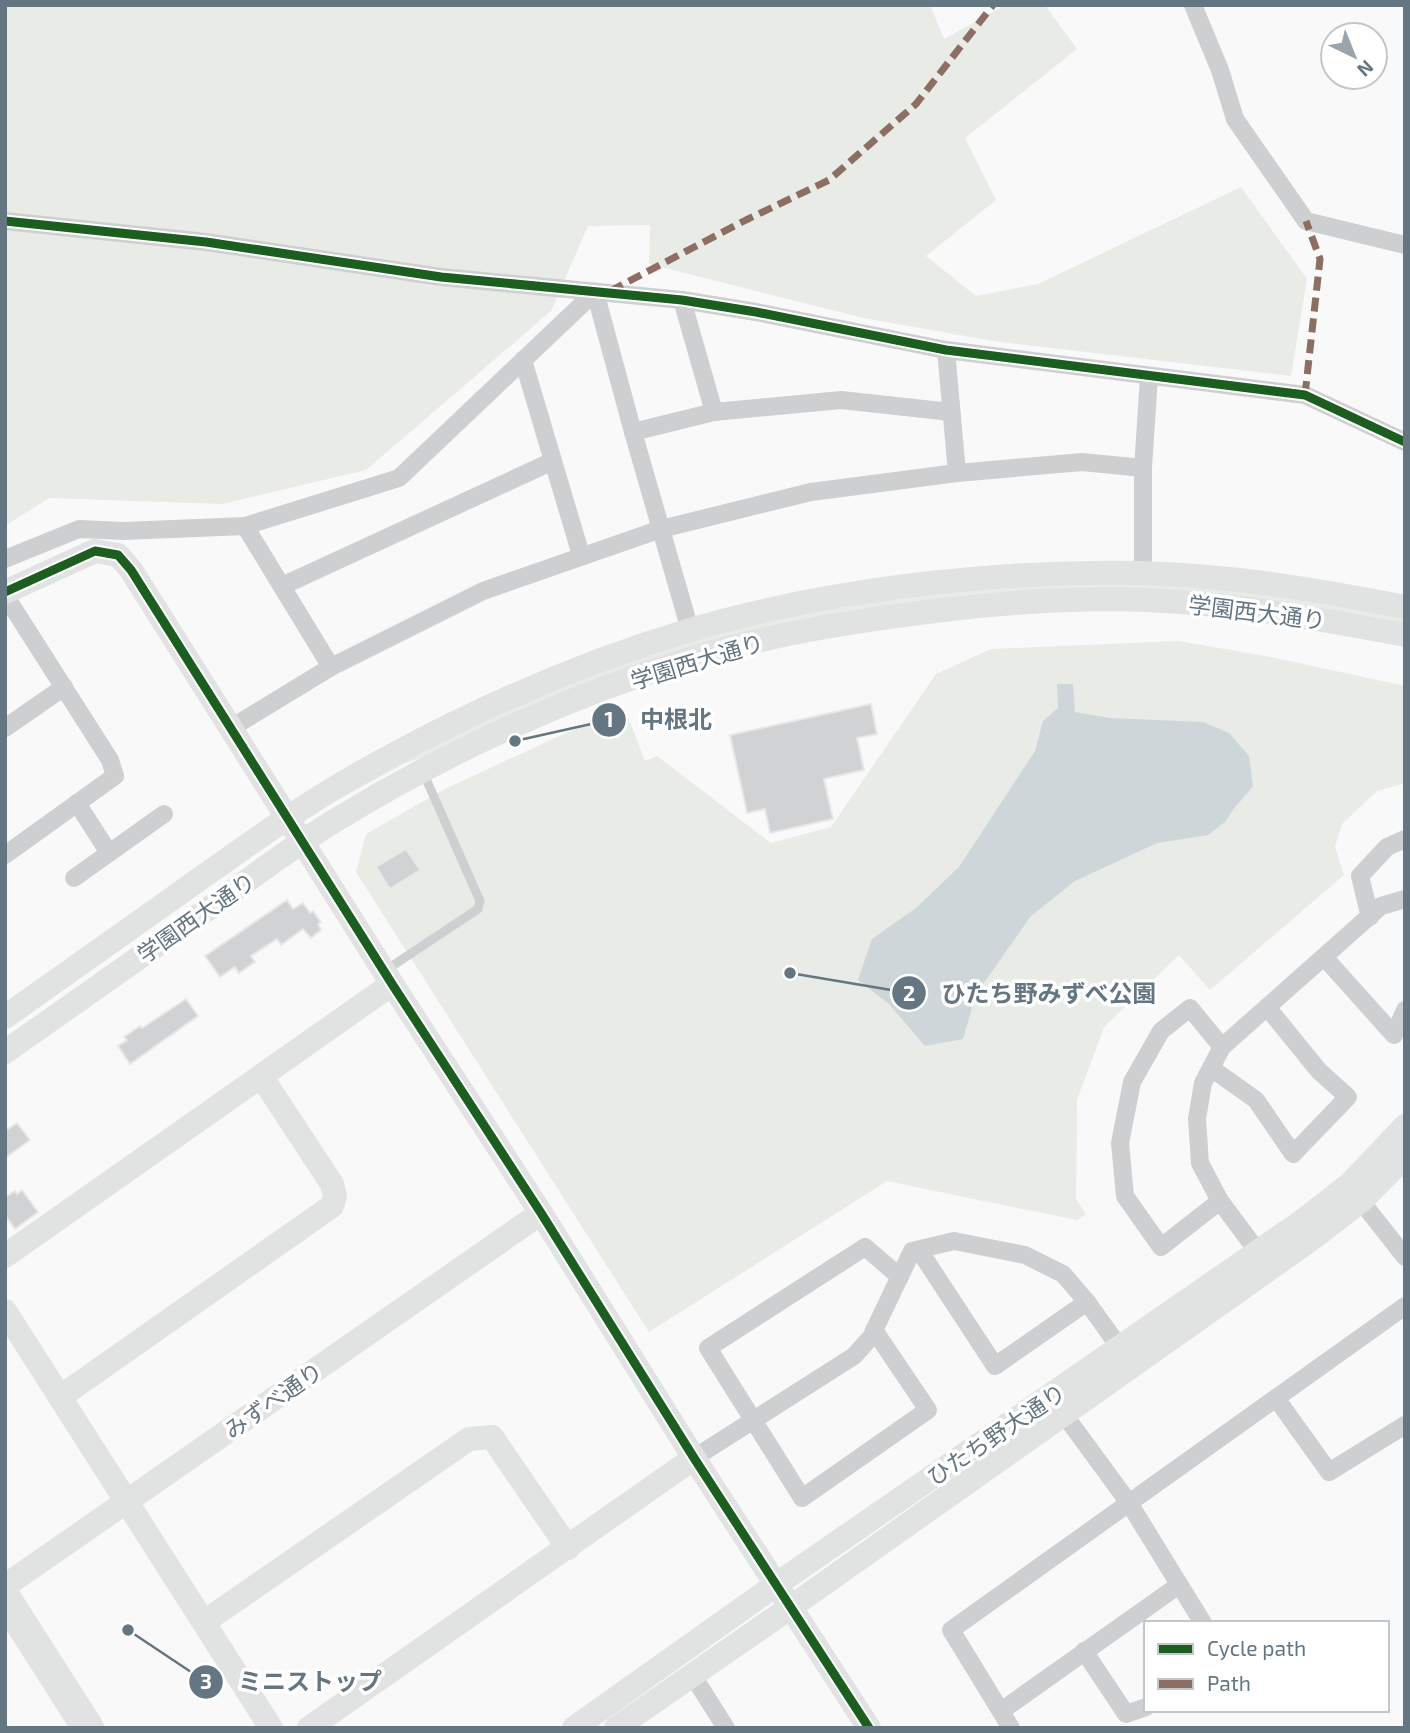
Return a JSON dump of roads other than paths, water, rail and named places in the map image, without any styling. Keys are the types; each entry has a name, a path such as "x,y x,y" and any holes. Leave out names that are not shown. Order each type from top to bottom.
{"highway":[{"path":"5,1598 88,1728"}],"street":[{"path":"1193,5 1220,70 1235,119 1306,221 1405,245"},
{"path":"5,221 206,242 441,277 682,300 946,350 1306,395 1405,442"},
{"path":"5,559 79,529 124,531 245,526 399,478 595,292"},
{"path":"595,292 690,630"},
{"path":"682,300 714,412"},
{"path":"946,350 957,474"},
{"path":"523,360 581,555"},
{"path":"1143,573 1143,468 1149,377"},
{"path":"633,432 714,412 841,400 951,412"},
{"path":"282,586 553,461"},
{"path":"231,728 331,667 483,592 581,555 661,529 811,492 1082,462 1143,468"},
{"path":"245,526 331,667"},
{"path":"5,855 116,776 110,760 5,593 95,551 118,555 131,570 388,978 869,1728"},
{"name":"学園西大通り","path":"5,1017 245,847 386,758 473,714 571,672 690,630 862,592 1010,576 1143,573 1217,578 1328,592 1405,607"},
{"name":"学園西大通り","path":"5,1052 336,820 486,737 580,698 696,657 766,639 871,618 1012,602 1146,600 1324,620 1405,635"},
{"path":"5,729 64,687"},
{"path":"77,803 109,853"},
{"path":"74,878 164,814"},
{"path":"1370,917 1360,876 1387,847 1405,839"},
{"path":"1258,1252 1220,1201 1200,1163 1197,1119 1203,1083 1222,1047 1381,906 1405,899"},
{"path":"5,1068 71,1022 152,947"},
{"path":"1324,957 1394,1035 1405,1010"},
{"path":"5,998 36,980 89,958"},
{"path":"5,1256 261,1076 388,978"},
{"path":"1211,1068 1256,1100 1293,1154 1348,1097 1320,1071 1267,1007"},
{"path":"1220,1201 1161,1247 1125,1196 1120,1143 1132,1082 1161,1031 1190,1008 1222,1047"},
{"path":"60,1397 331,1206 335,1196 332,1184 261,1076"},
{"name":"ひたち野大通り","path":"575,1728 777,1584 1258,1252 1350,1184 1405,1126"},
{"name":"ひたち野大通り","path":"616,1728 1313,1238 1361,1201 1405,1157"},
{"path":"1361,1201 1401,1245"},
{"name":"みずべ通り","path":"5,1586 541,1213"},
{"path":"309,1728 694,1458 854,1356 874,1330 912,1251 954,1241 1025,1255 1063,1274 1120,1348"},
{"path":"874,1330 928,1410 802,1498 708,1348 865,1247 900,1277"},
{"path":"919,1250 995,1366 1087,1302"},
{"path":"1011,1728 951,1630 1405,1306"},
{"path":"5,1311 271,1728"},
{"path":"1276,1398 1329,1472 1405,1425"},
{"path":"1063,1413 1129,1503 1202,1621"},
{"path":"204,1622 469,1439 492,1437 568,1548"},
{"path":"1000,1711 1179,1585"},
{"path":"1084,1651 1126,1714 1144,1708"},
{"path":"693,1676 726,1728"}],"lane":[{"path":"388,978 478,909 480,901 422,771"}],"place":[{"name":"中根北","path":"515,741"},
{"name":"ひたち野みずべ公園","path":"790,973"},
{"name":"ミニストップ","path":"128,1630"}]}
